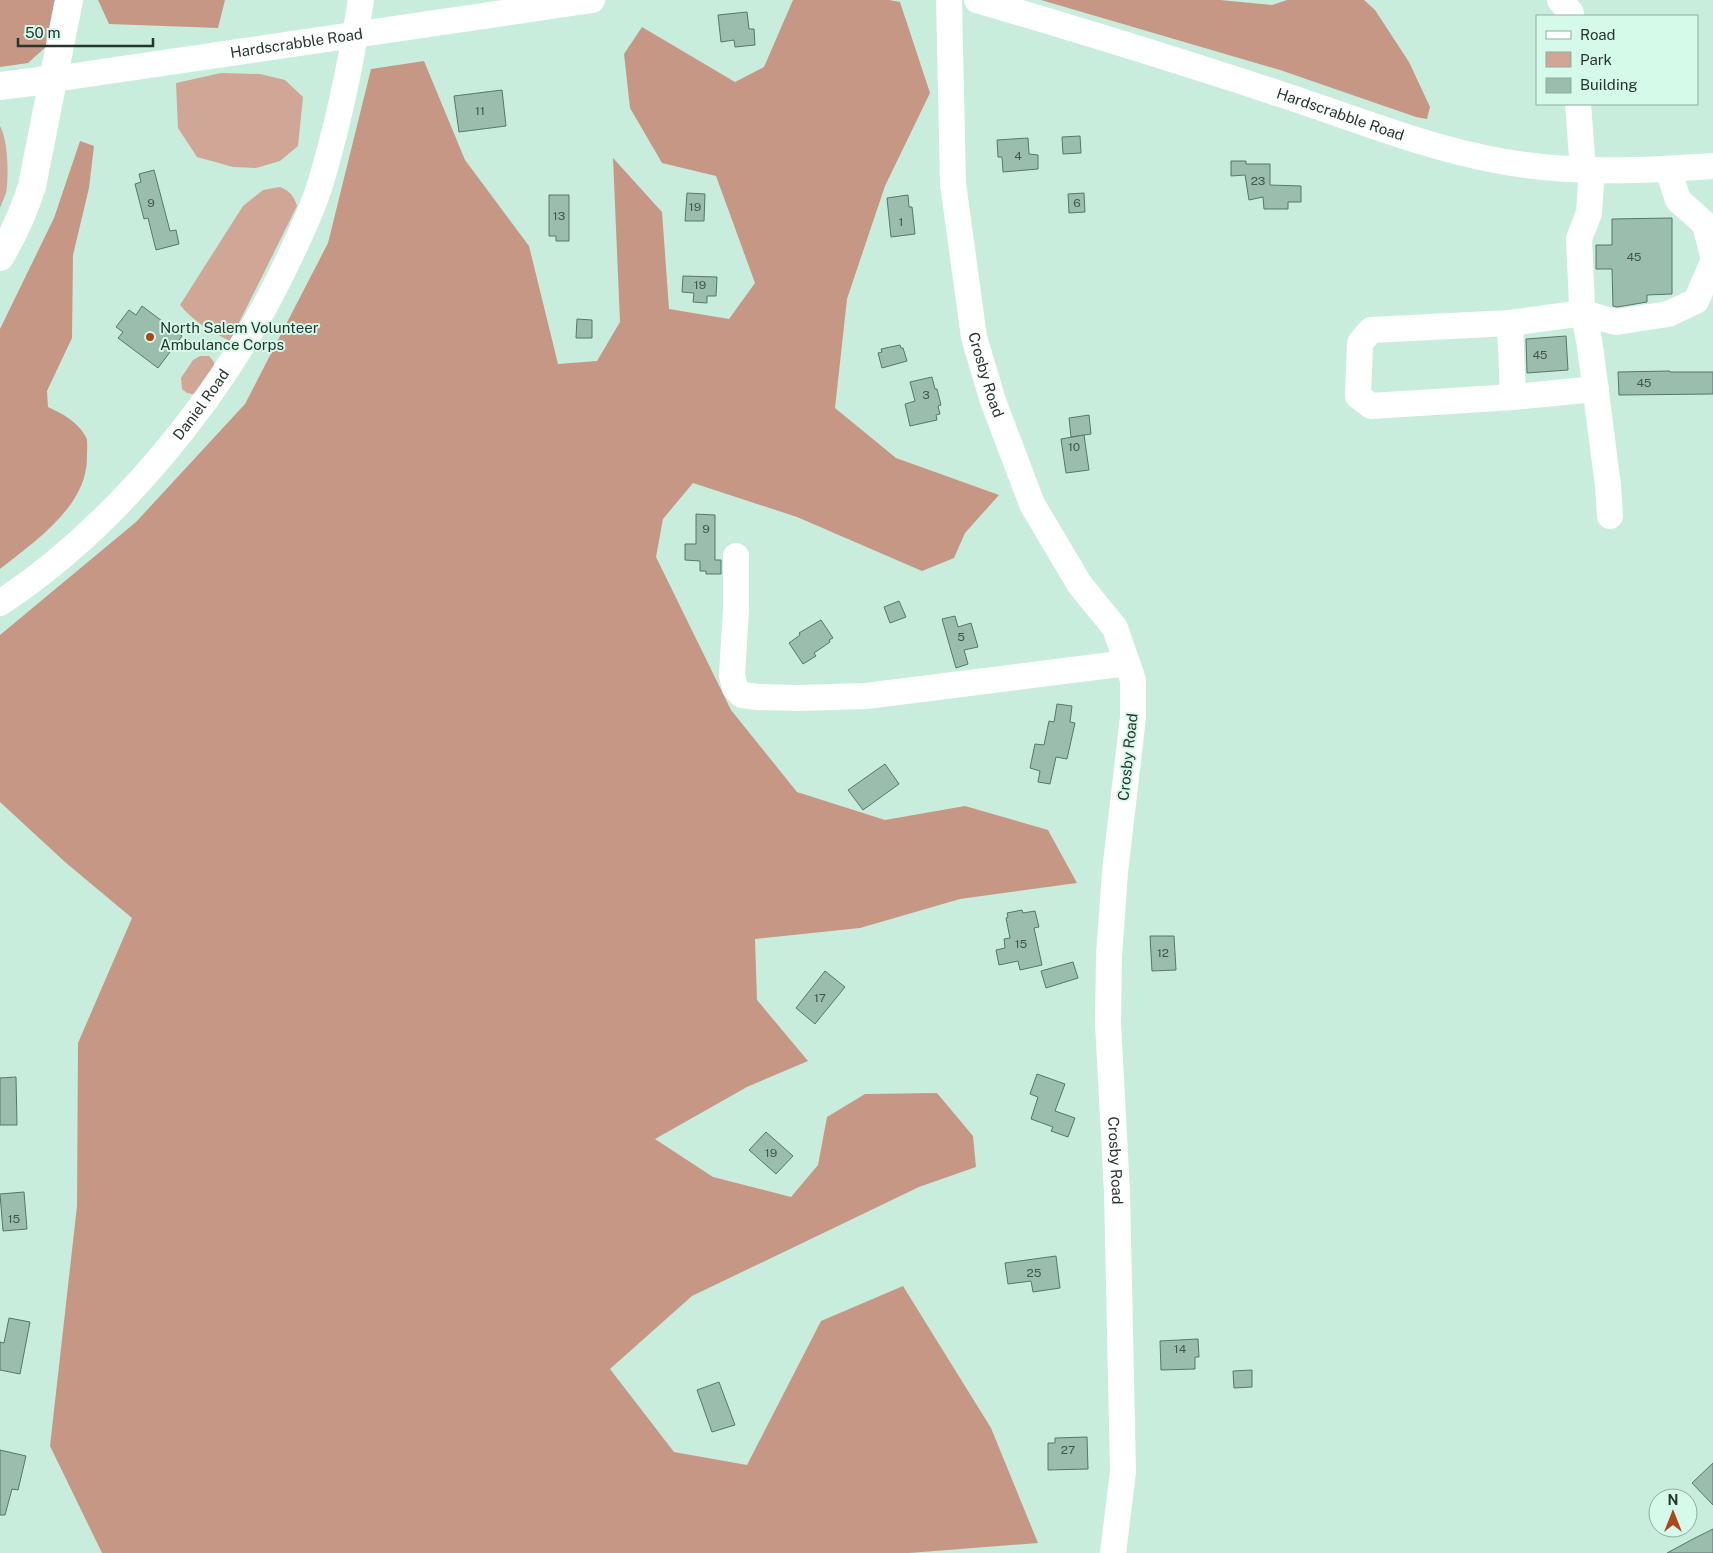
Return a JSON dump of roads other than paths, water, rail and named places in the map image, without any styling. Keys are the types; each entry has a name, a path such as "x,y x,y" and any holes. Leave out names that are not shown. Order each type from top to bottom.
{"main road":[{"path":"0,257 22,215 32,186 69,0"},
{"name":"Hardscrabble Road","path":"0,86 54,79"}],"street":[{"name":"Daniel Road","path":"0,603 20,590 63,555 110,512 153,465 233,362 271,296 294,248 318,189 335,128 361,0"},
{"name":"Hardscrabble Road","path":"54,79 592,0"},
{"name":"Crosby Road","path":"949,0 954,184 974,337 993,401 1032,504 1080,586 1115,628 1133,680 1133,717 1115,872 1109,956 1108,1023 1116,1192 1123,1472 1113,1553"},
{"name":"Hardscrabble Road","path":"978,0 1147,50 1457,151 1500,161 1588,170 1668,169 1713,166"},
{"path":"1578,105 1588,170 1589,213 1579,239 1583,313 1596,389 1610,516"},
{"path":"1668,169 1678,200 1705,224 1713,256"},
{"path":"1596,389 1513,397 1371,406 1358,396 1360,343 1371,330 1510,323 1583,313 1616,322 1668,314 1696,301 1707,290 1713,262"},
{"path":"1510,323 1513,397"},
{"path":"736,556 736,609 732,675 735,688 742,695 797,698 866,696 1127,663"}],"place":[{"name":"North Salem Volunteer Ambulance Corps","path":"150,337"}]}
